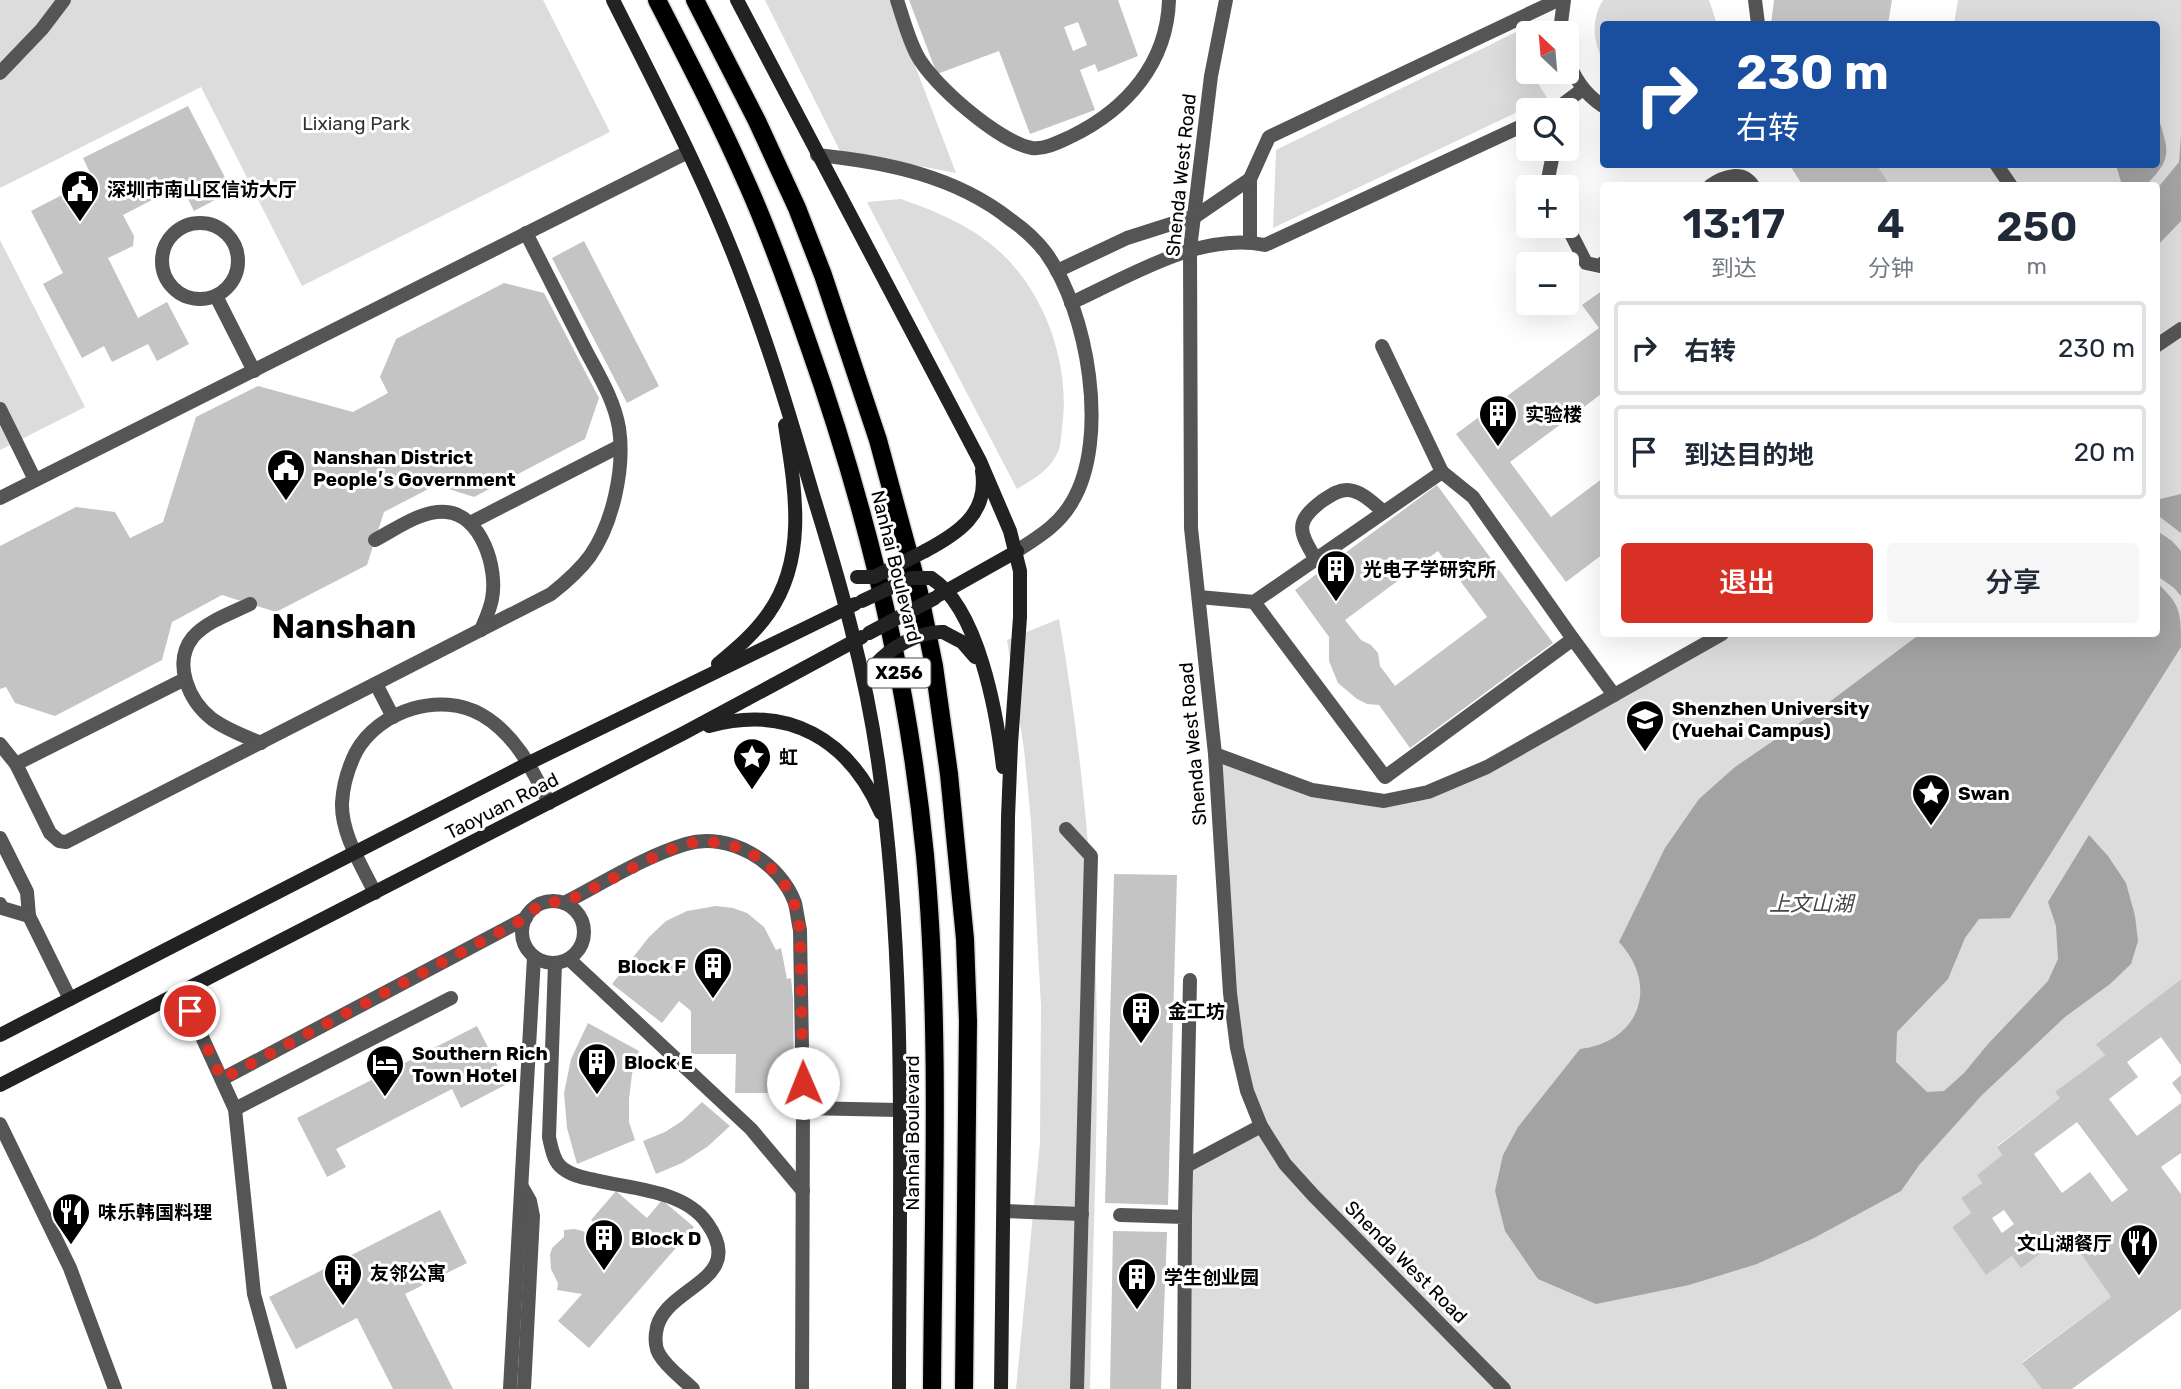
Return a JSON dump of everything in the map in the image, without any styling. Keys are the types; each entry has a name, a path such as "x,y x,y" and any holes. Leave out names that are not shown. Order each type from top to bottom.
{"main road":[{"path":"613,0 688,152 744,279 777,375 834,561 869,701 886,826 897,981 899,1389"},
{"name":"Nanhai Boulevard","path":"657,0 715,113 751,192 787,283 848,460 887,609 901,679 925,853 931,940 934,1030 932,1389"},
{"name":"Nanhai Boulevard","path":"695,0 757,121 797,208 823,275 881,453 919,592 934,666 949,774 965,939 968,1021 964,1389"},
{"path":"737,0 980,461 1017,551 1021,590 1009,817 1000,1389"},
{"path":"688,684 716,666 756,629 775,602 787,575 796,523 793,480 777,375"},
{"path":"834,561 849,575 874,576 948,538 970,522 983,486 980,461"},
{"name":"Taoyuan Road","path":"0,1085 684,733 1017,551"},
{"name":"Taoyuan Road","path":"0,1035 529,764 846,608 911,578 931,578 941,594"},
{"path":"941,594 957,605 984,670 997,724 1009,817"},
{"path":"869,701 875,665 890,651 923,635 943,632 962,642 984,670"},
{"path":"684,733 743,719 769,719 795,724 822,739 848,762 874,797 886,826"}],"street":[{"path":"0,73 42,29 64,0"},
{"path":"897,0 916,54 930,76 954,100 991,127 1033,149 1055,144 1088,128 1131,94 1146,77 1159,54 1168,19 1169,0"},
{"name":"Shenda West Road","path":"1226,0 1211,76 1190,249 1191,528 1215,754 1235,1034 1247,1091 1261,1126 1285,1164 1504,1389"},
{"path":"1250,242 1250,179 1269,137 1558,0"},
{"path":"1561,21 1564,0"},
{"path":"1755,0 1758,21"},
{"path":"1579,83 1600,103"},
{"path":"1572,98 1583,89"},
{"path":"1071,303 1190,249 1250,242 1265,246 1516,129"},
{"path":"0,498 688,152"},
{"path":"817,155 892,166 954,186 984,201 1010,219 1045,252 1057,271 1071,303 1086,353 1090,380 1090,429 1086,469 1073,501 1063,516 1017,551"},
{"path":"1719,182 1735,175 1751,182"},
{"path":"1057,271 1127,238 1196,216 1250,179"},
{"path":"202,222 223,229 230,236 239,263 228,287 216,296 191,299 178,293 164,275 161,261 163,249 169,237 178,229 202,222"},
{"path":"0,744 16,764 50,833 59,841 66,842 551,594 571,578 589,558 601,538 611,509 620,446 619,427 607,392 526,233"},
{"path":"1573,238 1586,263 1600,266"},
{"path":"216,296 254,371"},
{"path":"2160,343 2181,330"},
{"path":"1382,346 1442,472 1473,497 1614,695"},
{"path":"0,409 36,480"},
{"path":"470,523 620,446"},
{"path":"1199,597 1254,603 1442,472"},
{"path":"1316,560 1302,535 1301,524 1307,512 1334,493 1348,490 1360,494 1384,512"},
{"path":"376,540 420,517 434,513 447,512 470,523 485,547 493,580 493,598 481,630"},
{"path":"1254,603 1385,778 1384,801"},
{"path":"250,604 205,627 192,638 185,652 183,666 185,679 199,705 210,717 238,734 261,743"},
{"path":"1215,754 1312,790 1384,801 1428,792 1487,767 1717,637"},
{"path":"1385,778 1573,639"},
{"path":"16,764 185,679"},
{"path":"376,684 393,717"},
{"path":"375,893 347,833 342,805 346,775 357,750 370,734 393,717 414,708 437,704 457,706 481,714 516,744 549,803"},
{"path":"1066,829 1091,856 1077,1389"},
{"path":"0,838 27,892 29,916 70,999"},
{"path":"564,903 664,852 689,843 713,842 734,846 767,864 783,881 794,903 800,930 803,1108 802,1389"},
{"path":"222,1079 526,918 540,904 552,901 564,903 579,915 584,934 578,951 569,959 555,963 534,957 523,938 526,918"},
{"path":"0,904 2,908 29,916"},
{"path":"510,1389 534,957"},
{"path":"569,959 751,1129 803,1191"},
{"path":"555,963 549,1137 553,1154 560,1166 576,1176 672,1198 695,1209 708,1224 717,1242 718,1262 708,1278 675,1301 664,1311 657,1323 655,1337 658,1352 692,1389"},
{"path":"1184,1389 1190,981"},
{"path":"181,991 234,1109 254,1294 280,1389"},
{"path":"234,1109 451,998"},
{"path":"803,1108 899,1110"},
{"path":"0,1124 70,1268 115,1389"},
{"path":"1186,1166 1261,1126"},
{"path":"521,1185 530,1201 533,1216 524,1389"},
{"path":"1004,1211 1082,1214"},
{"path":"1120,1215 1185,1217"}],"green space":[{"name":"Lixiang Park","path":"0,0 543,0 610,132 302,286 201,87 0,188"},
{"path":"765,0 890,0 956,173 840,151"},
{"path":"1603,0 1709,0 1716,21 1600,21 1600,54 1595,30"},
{"path":"1958,0 2181,0 2181,979 2097,1043 2105,1055 2056,1092 2060,1098 1997,1146 2002,1155 1977,1175 1982,1183 1961,1198 1971,1213 1952,1227 1986,1274 2012,1256 2021,1267 2067,1234 2111,1297 2022,1362 2042,1389 1184,1389 1186,1166 1261,1126 1237,1048 1215,754 1312,790 1384,801 1428,792 1716,637 2160,637 2160,182 1889,182 1878,168 2160,168 2160,21 1954,21"},
{"path":"1516,32 1516,84 1538,84 1547,98 1516,98 1516,113 1273,228 1276,150"},
{"path":"901,199 954,221 1000,252 1030,289 1052,333 1063,381 1060,447 1047,468 1017,489 867,202"},
{"path":"0,240 85,407 0,450"},
{"path":"1059,619 1082,784 1095,950 1097,1115 1090,1389 1016,1389 1040,1143 1041,1006 1031,822 1024,749 1007,640"}],"water":[{"path":"2160,124 2166,146 2165,160 2161,167 2149,182 2121,182 2117,168 2160,168"},
{"path":"2181,135 2181,221 2160,243 2160,185 2179,162"},
{"path":"2181,494 2181,533 2160,517 2160,499"},
{"path":"2160,533 2181,551 2181,596 2160,578"},
{"name":"上文山湖","path":"2160,586 2178,610 2181,647 2010,918 1979,919 1965,938 1948,979 1897,1032 1896,1062 1927,1092 1944,1091 1964,1073 2048,981 2058,959 2056,926 2048,902 2089,835 2108,856 2126,883 2135,916 2138,941 2131,964 2110,984 2065,1017 1982,1095 1920,1164 1901,1191 1814,1238 1757,1264 1689,1285 1596,1304 1538,1279 1505,1231 1495,1191 1503,1155 1518,1127 1580,1049 1617,1036 1629,1024 1637,1009 1640,993 1638,976 1632,959 1619,942 1665,848 1699,799 1735,767 1824,706 1916,637 2160,637"}],"building":[{"path":"909,0 1118,0 1138,56 1098,72 1095,64 1080,70 1095,110 1030,134 999,51 937,74","holes":["1078,22 1087,45 1073,51 1064,27"]},
{"path":"1774,0 1892,0 1888,21 1771,21"},
{"path":"188,106 232,191 194,211 181,185 123,215 134,236 133,246 108,258 138,318 167,302 189,344 157,361 148,344 112,362 104,346 82,358 43,284 63,273 31,211 93,179 83,158"},
{"path":"1792,168 1879,168 1888,182 1800,182"},
{"path":"584,241 659,386 627,403 552,258"},
{"name":"Nanshan District People′s Government","path":"504,283 544,293 599,398 585,439 474,497 436,485 384,512 367,565 276,612 222,595 172,622 162,660 55,716 15,703 6,687 0,689 0,546 76,507 115,512 130,538 163,522 196,417 258,386 353,412 388,393 380,377 396,339"},
{"name":"实验楼","path":"1600,292 1600,395 1510,462 1551,517 1600,480 1600,556 1566,582 1456,434 1599,328 1582,305"},
{"name":"光电子学研究所","path":"1437,485 1553,643 1410,748 1379,705 1367,704 1357,699 1338,683 1329,661 1329,637 1295,590","holes":["1438,551 1487,617 1395,686 1380,666 1378,653 1371,645 1361,640 1345,620"]},
{"name":"金工坊","path":"1114,874 1177,875 1168,1205 1105,1203"},
{"name":"Block F","path":"716,906 747,913 764,927 776,950 781,948 787,979 791,978 793,998 794,1093 735,1093 736,1054 691,1054 691,1011 679,1001 662,1023 612,984 649,937 666,921 687,911"},
{"path":"2181,979 2181,1065 2161,1037 2127,1062 2138,1077 2109,1099 2137,1136 2181,1103 2181,1153 2161,1167 2181,1194 2181,1309 2072,1389 2042,1389 2022,1363 2111,1297 2067,1234 2021,1268 2012,1256 1986,1275 1952,1227 1971,1213 1961,1198 1982,1183 1977,1175 2002,1155 1997,1147 2060,1098 2055,1092 2105,1055 2096,1044","holes":["2077,1122 2128,1190 2112,1202 2090,1172 2062,1193 2034,1154","2004,1210 2014,1224 2002,1233 1992,1218"]},
{"name":"Block E","path":"588,1023 639,1051 632,1074 629,1099 629,1122 635,1140 577,1164 567,1128 564,1093 571,1059"},
{"name":"Southern Rich Town Hotel","path":"477,1026 507,1084 461,1108 452,1089 336,1149 346,1167 327,1177 297,1118"},
{"path":"2181,1075 2181,1095 2172,1083"},
{"path":"702,1102 730,1126 707,1147 682,1163 656,1174 643,1141 682,1121"},
{"name":"Block D","path":"616,1191 647,1218 662,1200 694,1227 589,1348 558,1321 582,1294 557,1290 558,1283 551,1269 550,1255 552,1248 564,1237 564,1230 583,1231 597,1244 606,1233 591,1220"},
{"name":"友邻公寓","path":"440,1210 467,1263 405,1294 453,1389 393,1389 357,1318 296,1349 269,1297"},
{"name":"学生创业园","path":"1113,1231 1167,1232 1161,1389 1110,1389"}],"place":[{"name":"深圳市南山区信访大厅","path":"80,223"},
{"name":"实验楼","path":"1498,448"},
{"name":"Nanshan District People′s Government","path":"286,502"},
{"name":"光电子学研究所","path":"1336,603"},
{"name":"Shenzhen University (Yuehai Campus)","path":"1645,753"},
{"name":"虹","path":"752,791"},
{"name":"Swan","path":"1931,827"},
{"name":"Block F","path":"713,1000"},
{"name":"金工坊","path":"1141,1045"},
{"name":"Block E","path":"597,1096"},
{"name":"Southern Rich Town Hotel","path":"385,1098"},
{"name":"味乐韩国料理","path":"71,1246"},
{"name":"Block D","path":"604,1272"},
{"name":"文山湖餐厅","path":"2139,1277"},
{"name":"友邻公寓","path":"343,1307"},
{"name":"学生创业园","path":"1137,1311"}],"district":[{"name":"Nanshan","path":"344,626"}],"route":[{"path":"190,1011 222,1079 526,918 533,908 540,904 552,901 564,903 664,852 689,843 713,842 734,846 767,864 783,881 794,903 800,930 803,1083"}]}
